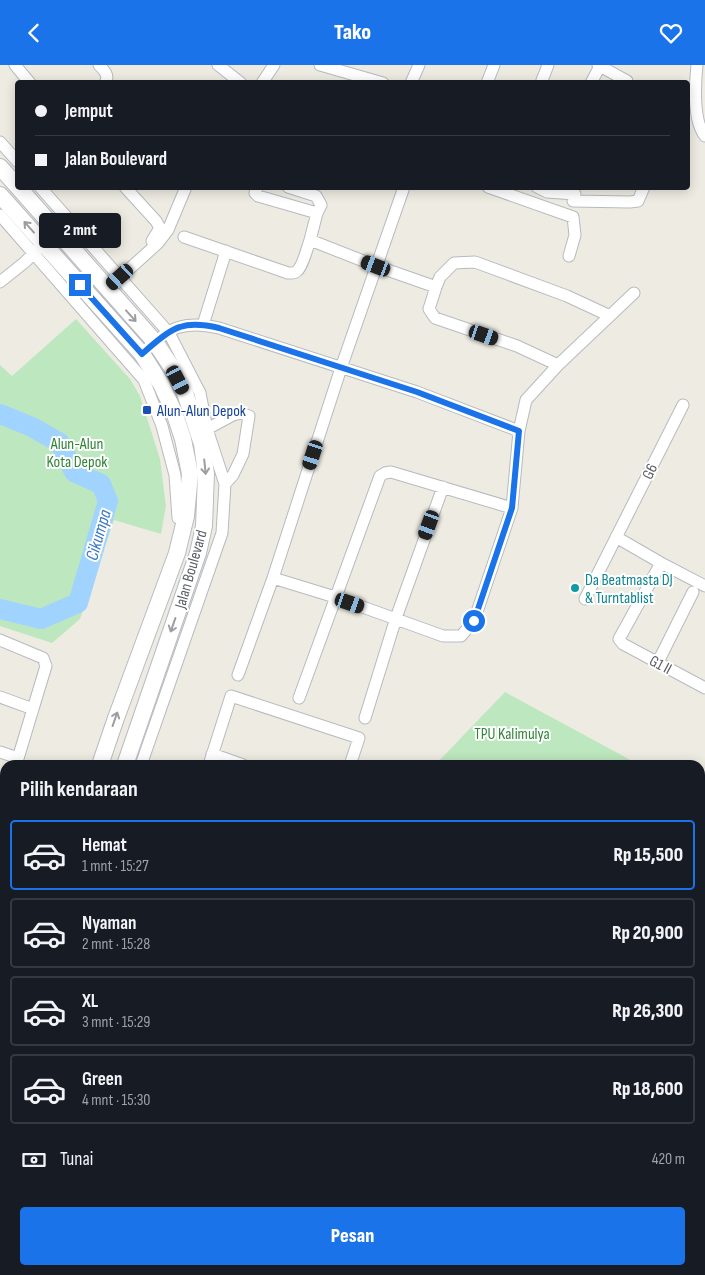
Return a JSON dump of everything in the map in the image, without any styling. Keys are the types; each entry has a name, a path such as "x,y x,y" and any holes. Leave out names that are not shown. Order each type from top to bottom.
{"main road":[{"name":"Jalan Boulevard","path":"0,167 15,184"},
{"name":"Jalan Boulevard","path":"21,190 155,342 184,390 202,444 206,474 204,526 198,553 127,760"},
{"name":"Jalan Boulevard","path":"0,195 39,248 142,354 161,384 174,412 183,439 190,474 186,516 177,553 102,760"}],"street":[{"path":"15,65 28,80"},
{"path":"99,65 107,76 107,80"},
{"path":"218,65 237,80"},
{"path":"264,80 274,65"},
{"path":"320,65 372,80"},
{"path":"412,80 419,65"},
{"path":"488,80 494,65"},
{"path":"542,80 548,65"},
{"path":"696,65 701,131 705,136"},
{"path":"592,80 599,66 625,80"},
{"path":"0,142 15,159"},
{"path":"43,190 169,333 200,393 207,429 225,484 222,533 143,760"},
{"path":"107,289 117,274 153,241 160,228 128,190"},
{"path":"117,274 158,243 168,230 185,190"},
{"path":"256,190 258,196 317,213"},
{"path":"184,237 288,273 293,273 300,266 321,205 316,196 297,190"},
{"path":"238,675 273,578 341,368 403,190"},
{"path":"496,190 573,217"},
{"path":"543,190 630,202 638,201 643,190"},
{"path":"569,256 575,235 573,217 575,194"},
{"path":"0,215 39,248 144,380 162,426 174,475 178,518"},
{"path":"310,240 436,287"},
{"path":"0,282 39,248"},
{"path":"203,325 226,251"},
{"path":"558,365 517,347 436,319 429,309 440,277 454,263 474,262 567,296 610,317"},
{"path":"273,578 335,597 442,636 461,636 474,621 512,508 519,431 526,400 558,365 634,293"},
{"path":"142,354 155,342 179,327 203,325 219,328 417,392 519,431"},
{"name":"G6","path":"585,599 683,405"},
{"path":"207,429 233,415 241,413 249,416 243,454 233,475 225,484"},
{"path":"299,698 382,474 390,472 512,508"},
{"path":"365,718 396,618 443,487"},
{"path":"616,537 705,586"},
{"name":"G1 II","path":"661,563 619,639 623,644 705,687"},
{"path":"658,662 693,592"},
{"path":"0,640 44,658 46,666 18,760"},
{"path":"210,760 231,696 359,738 352,760"},
{"path":"0,697 33,709"},
{"path":"0,751 14,760"}],"green space":[{"name":"Alun-Alun Kota Depok","path":"76,319 130,379 140,396 160,459 166,506 161,534 114,520 80,619 52,643 0,626 0,365 12,376"},
{"name":"TPU Kalimulya","path":"505,692 630,760 440,760"}],"waterway":[{"name":"Cikumpa","path":"0,414 32,427 60,443 74,472 101,484 108,501 78,603 41,619 0,609"}],"place":[{"name":"Alun-Alun Depok","path":"147,410"},
{"name":"Da Beatmasta DJ & Turntablist","path":"575,588"}],"route":[{"path":"80,285 142,354 155,342 179,327 203,325 219,328 417,392 519,431 512,508 474,621"}]}
